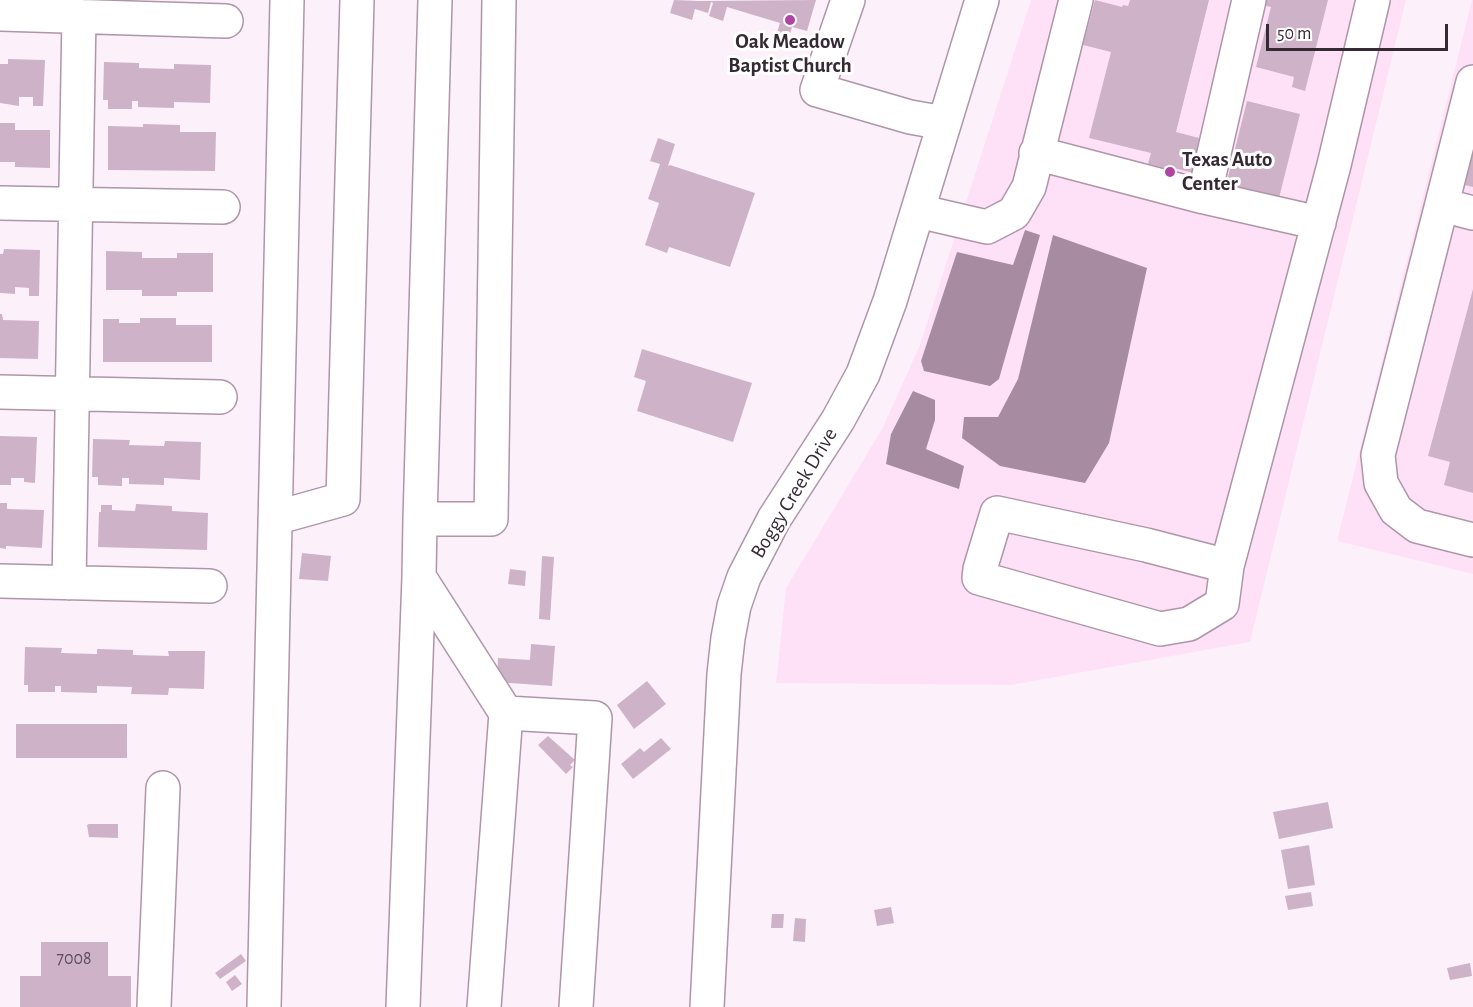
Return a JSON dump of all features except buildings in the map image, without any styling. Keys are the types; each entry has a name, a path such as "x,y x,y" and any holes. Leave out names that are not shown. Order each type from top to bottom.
{"street":[{"path":"264,1007 287,0"},
{"path":"275,518 343,500 357,0"},
{"path":"403,1007 419,577 435,0"},
{"path":"420,519 491,519 499,0"},
{"path":"848,0 817,90 910,117 944,123"},
{"name":"Boggy Creek Drive","path":"707,1007 724,674 734,606 744,577 774,519 838,420 863,375 890,301 982,0"},
{"path":"918,211 987,227 1014,213 1029,187 1076,0"},
{"path":"1204,197 1249,0"},
{"path":"1227,566 1146,545 997,513 979,578 1160,629 1189,624 1222,604 1227,566 1319,223 1373,0"},
{"path":"0,14 226,21"},
{"path":"69,583 79,16"},
{"path":"1473,82 1378,455 1381,483 1396,510 1417,526 1473,540"},
{"path":"1036,153 1204,197 1319,223"},
{"path":"0,203 223,207"},
{"path":"1442,205 1473,213"},
{"path":"0,392 220,397"},
{"path":"419,577 506,713 484,1007"},
{"path":"0,581 210,586"},
{"path":"506,713 595,718 576,1007"},
{"path":"154,1007 163,788"}],"shaded area":[{"name":"Texas Auto Center","path":"1031,0 1406,0 1250,642 1011,685 776,683 786,588 882,429 920,345"},
{"path":"1473,0 1473,574 1337,541"},
{"path":"1025,230 1040,235 999,379 990,386 924,371 921,361 957,252 1013,265"},
{"path":"1053,235 1147,268 1109,443 1085,483 1000,466 962,438 964,417 998,417 1018,379"},
{"path":"913,391 935,400 935,420 926,449 964,466 959,489 886,464 891,434"}],"place":[{"name":"Oak Meadow Baptist Church","path":"790,20"},
{"name":"Texas Auto Center","path":"1170,172"}]}
